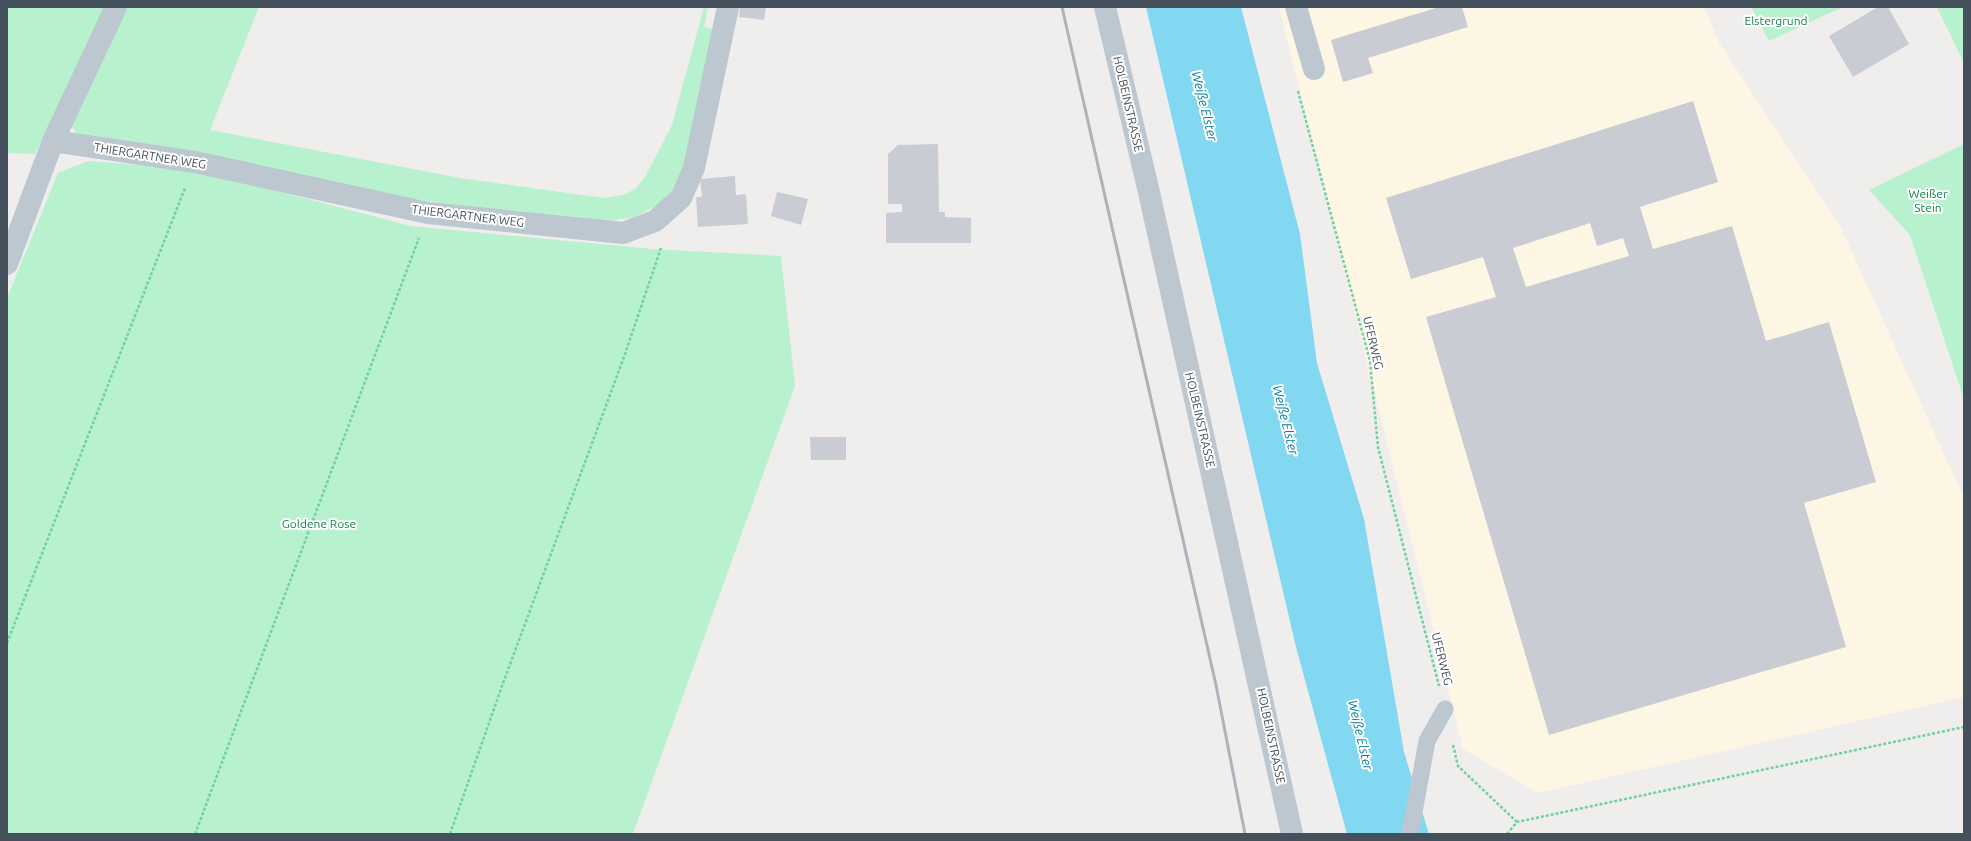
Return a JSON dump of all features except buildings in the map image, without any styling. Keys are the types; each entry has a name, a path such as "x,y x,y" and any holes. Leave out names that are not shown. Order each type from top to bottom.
{"street":[{"path":"7,264 53,141 116,7"},
{"name":"THIERGARTNER WEG","path":"53,141 195,162 428,213 623,233 655,221 680,198 694,168 728,7"},
{"name":"HOLBEINSTRASSE","path":"1105,7 1148,188 1292,834"},
{"path":"1296,7 1314,69"}],"lane":[{"path":"1410,834 1427,741 1445,709"}],"path":[{"name":"UFERWEG","path":"1296,84 1370,361 1378,447 1445,709 1458,766 1517,822"},
{"path":"7,643 195,162"},
{"path":"195,834 428,213"},
{"path":"450,834 502,686 624,357 661,250 655,221"},
{"path":"1507,834 1517,822 1964,727"}],"shaded area":[{"path":"1279,7 1704,7 1718,41 1841,228 1964,498 1964,697 1538,793 1463,749"}],"green space":[{"path":"7,7 107,7 35,154 7,153"},
{"path":"125,7 259,7 210,130 460,178 604,198 623,195 635,189 645,177 672,125 704,7 708,7 704,27 717,30 681,180 661,203 635,217 608,221 564,221 407,198 78,136 71,125"},
{"name":"Elstergrund","path":"1751,7 1843,7 1769,41"},
{"path":"1937,7 1964,7 1964,63"},
{"name":"Weißer Stein","path":"1964,144 1964,399 1910,235 1869,190"},
{"name":"Goldene Rose","path":"88,161 193,169 411,226 652,249 781,256 795,386 633,834 7,834 7,298 58,173"}],"water":[{"name":"Weiße Elster","path":"1146,7 1241,7 1300,234 1317,363 1364,519 1404,752 1429,834 1347,834 1296,647"}],"railway":[{"path":"1062,7 1216,685 1245,834"}]}
